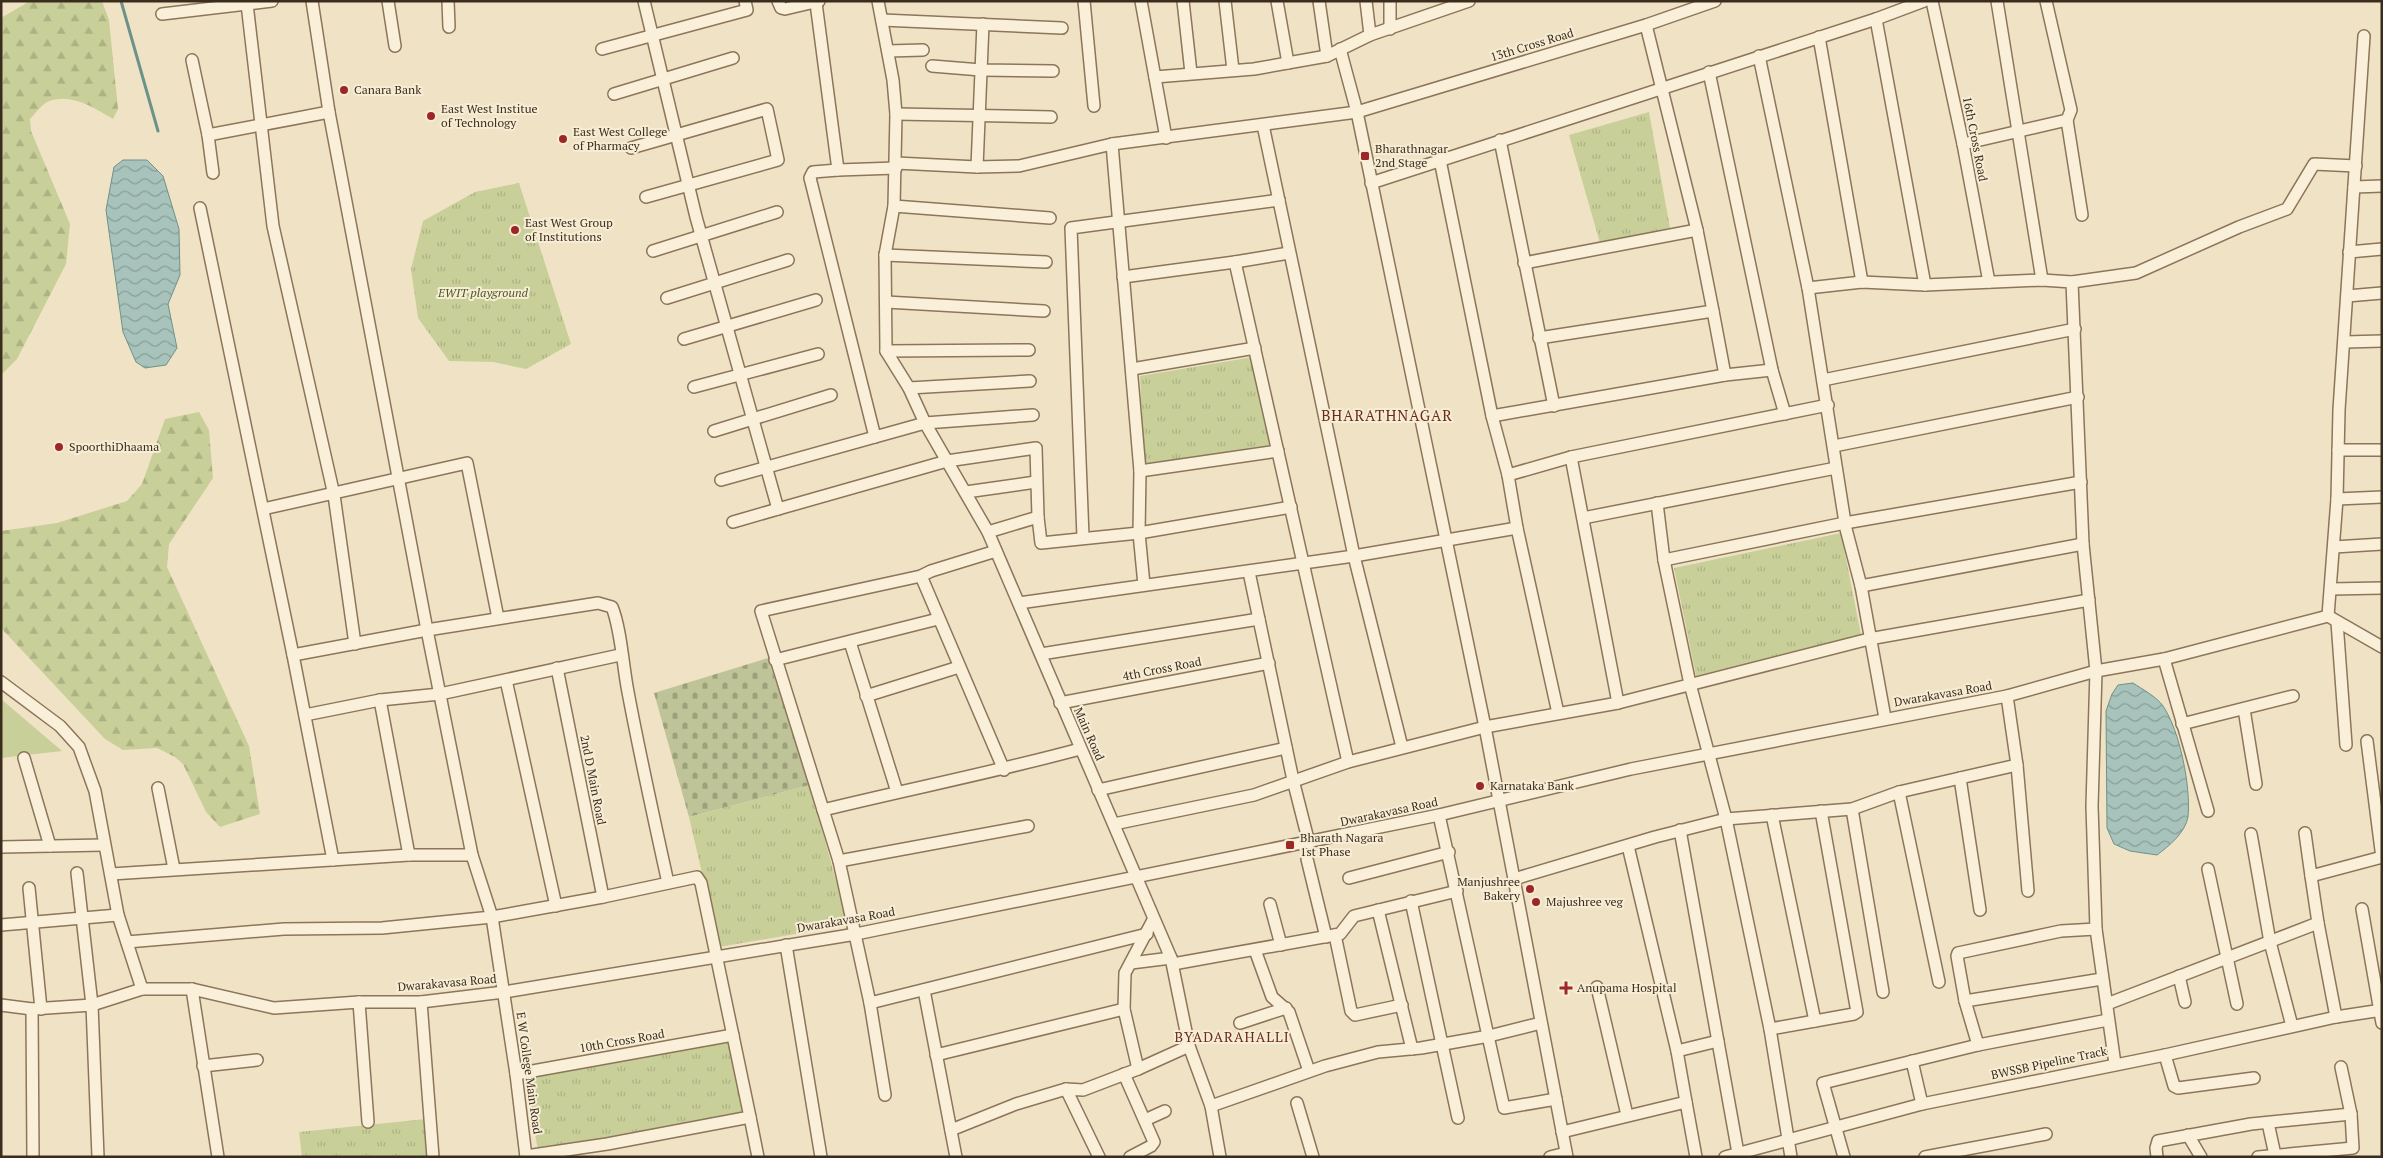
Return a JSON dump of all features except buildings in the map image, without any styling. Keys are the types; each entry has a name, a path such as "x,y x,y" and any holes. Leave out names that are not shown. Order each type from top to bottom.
{"street":[{"path":"162,14 272,1"},
{"name":"E W College Main Road","path":"312,1 328,112 427,630 472,855 492,917 516,1074 526,1156"},
{"path":"388,1 395,46"},
{"path":"448,1 449,26"},
{"path":"644,1 702,237 778,509"},
{"path":"602,49 747,10 745,1"},
{"path":"778,1 781,8 785,9 817,2 838,170"},
{"path":"878,1 888,51 896,114 894,206 885,255 886,351 1029,350"},
{"path":"1084,1 1094,106"},
{"path":"1141,1 1166,138"},
{"path":"1182,1 1191,73"},
{"path":"1225,1 1233,70"},
{"path":"1277,1 1288,63"},
{"path":"1319,1 1327,56"},
{"path":"1366,1 1370,36"},
{"path":"1390,1 1390,30"},
{"path":"1155,77 1233,70 1327,56 1442,6 1469,1"},
{"name":"13th Cross Road","path":"875,437 810,178 813,172 896,166 977,167 1031,165 1112,144 1357,112 1646,25 1715,1"},
{"path":"1371,183 1876,19 1924,1"},
{"name":"16th Cross Road","path":"1932,1 1963,144 1989,282"},
{"path":"1997,1 2042,280"},
{"path":"2046,1 2071,110 2067,120 2082,215"},
{"path":"247,4 273,226 334,495 355,644"},
{"path":"1876,19 1925,285"},
{"path":"882,20 1062,28"},
{"path":"977,167 984,24"},
{"path":"1646,25 1660,88 1697,230 1726,375"},
{"path":"2346,745 2332,619 2331,589 2337,499 2339,410 2364,36"},
{"path":"1818,37 1862,282"},
{"path":"1340,49 1357,112 1485,727 1556,1099 1566,1155 1550,1157"},
{"path":"888,51 923,50"},
{"path":"1759,56 1808,288 1828,405 1845,523 1861,586 1869,640 1885,718"},
{"path":"614,94 733,58"},
{"path":"192,60 208,135 213,173"},
{"path":"932,66 982,70 1053,71"},
{"path":"1709,72 1772,370 1785,414"},
{"path":"631,148 767,109 778,160 646,197"},
{"path":"208,135 328,112"},
{"path":"896,114 1050,117"},
{"path":"1963,144 2067,120"},
{"path":"1263,125 1354,556 1402,747"},
{"path":"1500,140 1554,406"},
{"path":"1112,144 1117,224 1124,277 1140,471 1139,532 1144,585"},
{"path":"1440,160 1492,416 1508,475 1517,528 1558,713"},
{"path":"1808,288 1862,282 1925,285 2042,280 2072,282 2136,272 2238,227 2287,209 2314,164 2356,166"},
{"path":"2354,187 2382,186"},
{"path":"1083,537 1071,228 1117,224 1279,200"},
{"path":"894,206 1050,218"},
{"path":"200,208 293,655 333,860"},
{"path":"654,251 777,212"},
{"path":"1524,263 1697,230"},
{"path":"2349,252 2382,249"},
{"path":"1124,277 1290,253"},
{"path":"885,255 1046,262"},
{"path":"667,298 788,260"},
{"path":"1235,262 1256,348 1348,762"},
{"path":"2072,282 2078,397 2082,544 2096,671 2092,806 2096,929 2115,1064"},
{"path":"2347,296 2382,292"},
{"path":"684,339 816,300"},
{"path":"886,302 1044,311"},
{"path":"1539,338 1713,311"},
{"path":"1823,380 2075,329"},
{"path":"2345,342 2382,340"},
{"path":"1132,369 1256,348"},
{"name":"Main Road","path":"886,351 909,388 925,424 988,532 1172,961 1189,1046 1211,1106 1220,1157"},
{"path":"694,387 818,354"},
{"path":"1492,416 1726,375 1772,370"},
{"path":"909,388 1030,382"},
{"path":"714,431 831,395"},
{"path":"1834,446 2078,397"},
{"path":"1508,475 1571,457 1828,405"},
{"path":"721,480 766,466 925,424 1033,415"},
{"path":"733,522 947,461 1036,448 1038,517 1042,543 1139,532 1291,507"},
{"path":"2338,450 2382,450"},
{"path":"1140,471 1278,451"},
{"path":"1571,457 1618,703"},
{"path":"263,509 334,495 467,463 498,618"},
{"path":"1583,518 1836,468"},
{"path":"966,492 1036,482"},
{"path":"1664,560 1845,523 2081,482"},
{"path":"2337,499 2382,497"},
{"path":"1657,503 1664,560 1690,684 1726,819 1770,1029 1792,1157"},
{"path":"988,532 1038,517"},
{"path":"1019,603 1249,572 1517,528"},
{"path":"1861,586 2082,544"},
{"path":"2334,547 2382,544"},
{"path":"885,1095 870,1003 839,861 761,611 921,576 931,570 996,551"},
{"path":"1249,572 1293,780 1309,843"},
{"path":"921,576 1004,770"},
{"path":"2331,589 2382,588"},
{"path":"1114,824 1254,795 1348,762 1485,727 1618,703 1869,640 2088,600"},
{"path":"293,655 498,618 598,603 612,607 616,617 620,655 668,883"},
{"path":"775,660 938,619"},
{"path":"1041,654 1259,619"},
{"path":"2332,619 2382,647"},
{"name":"Dwarakavasa Road","path":"1,1005 36,1009 92,1005 142,989 192,989 274,1008 359,1002 421,1002 504,992 856,934 1136,875 1309,843 1499,802 1631,769 1885,718 2007,696 2096,671 2164,659 2332,619"},
{"path":"850,642 897,792"},
{"path":"305,715 380,700 440,694 620,655"},
{"path":"2164,659 2208,811"},
{"name":"4th Cross Road","path":"1060,703 1269,663"},
{"path":"866,696 960,667"},
{"name":"2nd D Main Road","path":"557,668 603,897"},
{"path":"506,680 556,906"},
{"path":"1,682 60,726 80,747 95,791 118,915 142,989"},
{"path":"2007,696 2017,766 2028,891"},
{"path":"2182,724 2293,696"},
{"path":"380,700 409,855"},
{"path":"2244,709 2256,784"},
{"path":"2311,876 2382,857 2367,741"},
{"path":"1098,790 1286,748"},
{"path":"823,810 897,792 1004,770 1080,750"},
{"path":"24,758 50,846"},
{"path":"1514,879 1680,830 1726,819 1852,809 1899,792 2017,766"},
{"path":"1960,778 1980,910"},
{"path":"158,788 174,869"},
{"path":"1899,792 1939,982"},
{"path":"1852,809 1884,992"},
{"path":"1770,1029 1854,1014 1858,1009 1821,812"},
{"path":"1439,815 1449,852 1504,1108 1556,1099"},
{"path":"1772,815 1815,1021"},
{"path":"839,861 1028,826"},
{"path":"1680,830 1718,1042 1742,1154"},
{"path":"2305,833 2318,924 2336,1017"},
{"path":"2251,834 2270,942 2292,1026"},
{"path":"1,847 104,845"},
{"path":"1628,846 1677,1051 1696,1157"},
{"path":"1349,878 1449,852"},
{"path":"111,874 409,855 472,855"},
{"path":"1307,859 1350,1011 1355,1015 1402,1005"},
{"path":"2208,869 2237,1004"},
{"path":"77,873 92,1005 98,1157"},
{"path":"127,942 284,929 382,928 492,917 603,897 697,877 701,883 758,1157"},
{"path":"29,888 33,922 36,1009 33,1157"},
{"path":"1131,963 1172,961 1255,950 1340,934 1354,916 1457,891"},
{"path":"1411,901 1458,1118"},
{"path":"1270,904 1281,945"},
{"path":"2362,909 2382,1023"},
{"path":"1378,910 1412,1049"},
{"path":"1,925 118,915"},
{"path":"1138,1069 1124,1009 1125,973 1153,920"},
{"path":"2107,1004 2318,924"},
{"path":"1978,1045 1965,1001 1957,956 1961,951 2061,931 2096,929"},
{"path":"870,1003 1147,934"},
{"path":"786,945 821,1157"},
{"path":"1255,950 1272,997 1286,1008 1309,1071"},
{"path":"2178,976 2185,1002"},
{"path":"1965,1001 2102,979"},
{"path":"1598,987 1627,1115"},
{"path":"192,989 218,1157"},
{"path":"924,990 956,1157"},
{"path":"359,1002 368,1122"},
{"path":"421,1002 433,1157"},
{"path":"1240,1023 1286,1008"},
{"path":"936,1055 1124,1009"},
{"name":"BWSSB Pipeline Track","path":"1725,1157 1742,1154 1835,1126 1922,1104 2165,1055 2292,1026 2381,1010"},
{"path":"1844,1157 1823,1083 1978,1045 2108,1020"},
{"path":"1211,1106 1309,1071 1378,1052 1412,1049 1488,1036 1541,1023"},
{"name":"10th Cross Road","path":"516,1074 733,1034"},
{"path":"1677,1051 1718,1042"},
{"path":"951,1130 1016,1104 1066,1089 1083,1090 1138,1069 1189,1046"},
{"path":"2165,1055 2174,1086 2178,1088 2254,1078"},
{"path":"203,1066 257,1060"},
{"path":"1912,1061 1922,1104"},
{"path":"2258,1157 2353,1148 2351,1114 2341,1067"},
{"path":"1124,1074 1153,1139 1153,1145 1130,1157"},
{"path":"1066,1089 1099,1157"},
{"path":"1562,1132 1686,1102"},
{"path":"1298,1103 1313,1157"},
{"path":"1145,1120 1165,1111"},
{"path":"2157,1157 2156,1148 2158,1141 2268,1123 2351,1114"},
{"path":"526,1156 607,1144 750,1117"},
{"path":"2268,1123 2275,1155"},
{"path":"1926,1157 2046,1134"},
{"path":"2188,1135 2201,1157"},
{"path":"607,1144 609,1157"}],"green space":[{"path":"30,1 102,1 109,20 118,109 113,119 82,103 73,100 56,99 45,103 30,119 31,131 70,224 66,264 17,359 1,375 1,18"},
{"path":"1649,112 1670,228 1600,243 1569,135"},
{"name":"EWIT playground","path":"519,183 571,344 526,369 493,362 449,361 418,318 411,269 423,221 475,192"},
{"path":"1253,357 1270,446 1144,465 1140,376"},
{"path":"199,412 209,430 213,478 169,544 167,567 249,746 260,814 220,827 206,812 183,764 175,757 157,748 123,750 105,739 1,628 1,531 57,523 127,501 142,484 165,419"},
{"path":"1841,533 1861,635 1696,676 1674,568"},
{"path":"768,658 810,785 689,817 654,693"},
{"path":"1,699 62,751 1,758"},
{"path":"810,785 848,925 719,947 689,817"},
{"path":"734,1040 747,1122 539,1157 525,1075"},
{"path":"426,1119 429,1157 302,1157 299,1132"}],"water":[{"path":"123,160 147,160 163,176 179,229 180,275 168,304 177,348 166,365 145,368 136,362 123,332 106,210 114,167"},
{"path":"2133,683 2153,696 2163,706 2179,744 2186,775 2188,817 2186,823 2176,839 2157,855 2130,851 2114,844 2107,828 2106,711 2112,694 2118,685"}],"waterway":[{"path":"121,1 158,131"}],"place":[{"name":"Canara Bank","path":"344,90"},
{"name":"East West Institue of Technology","path":"431,116"},
{"name":"East West College of Pharmacy","path":"563,139"},
{"name":"Bharathnagar 2nd Stage","path":"1365,156"},
{"name":"East West Group of Institutions","path":"515,230"},
{"name":"SpoorthiDhaama","path":"59,447"},
{"name":"Karnataka Bank","path":"1480,786"},
{"name":"Bharath Nagara 1st Phase","path":"1290,845"},
{"name":"Manjushree Bakery","path":"1530,889"},
{"name":"Majushree veg","path":"1536,902"},
{"name":"Anupama Hospital","path":"1566,988"}],"district":[{"name":"BHARATHNAGAR","path":"1387,416"},
{"name":"BYADARAHALLI","path":"1232,1037"}]}
